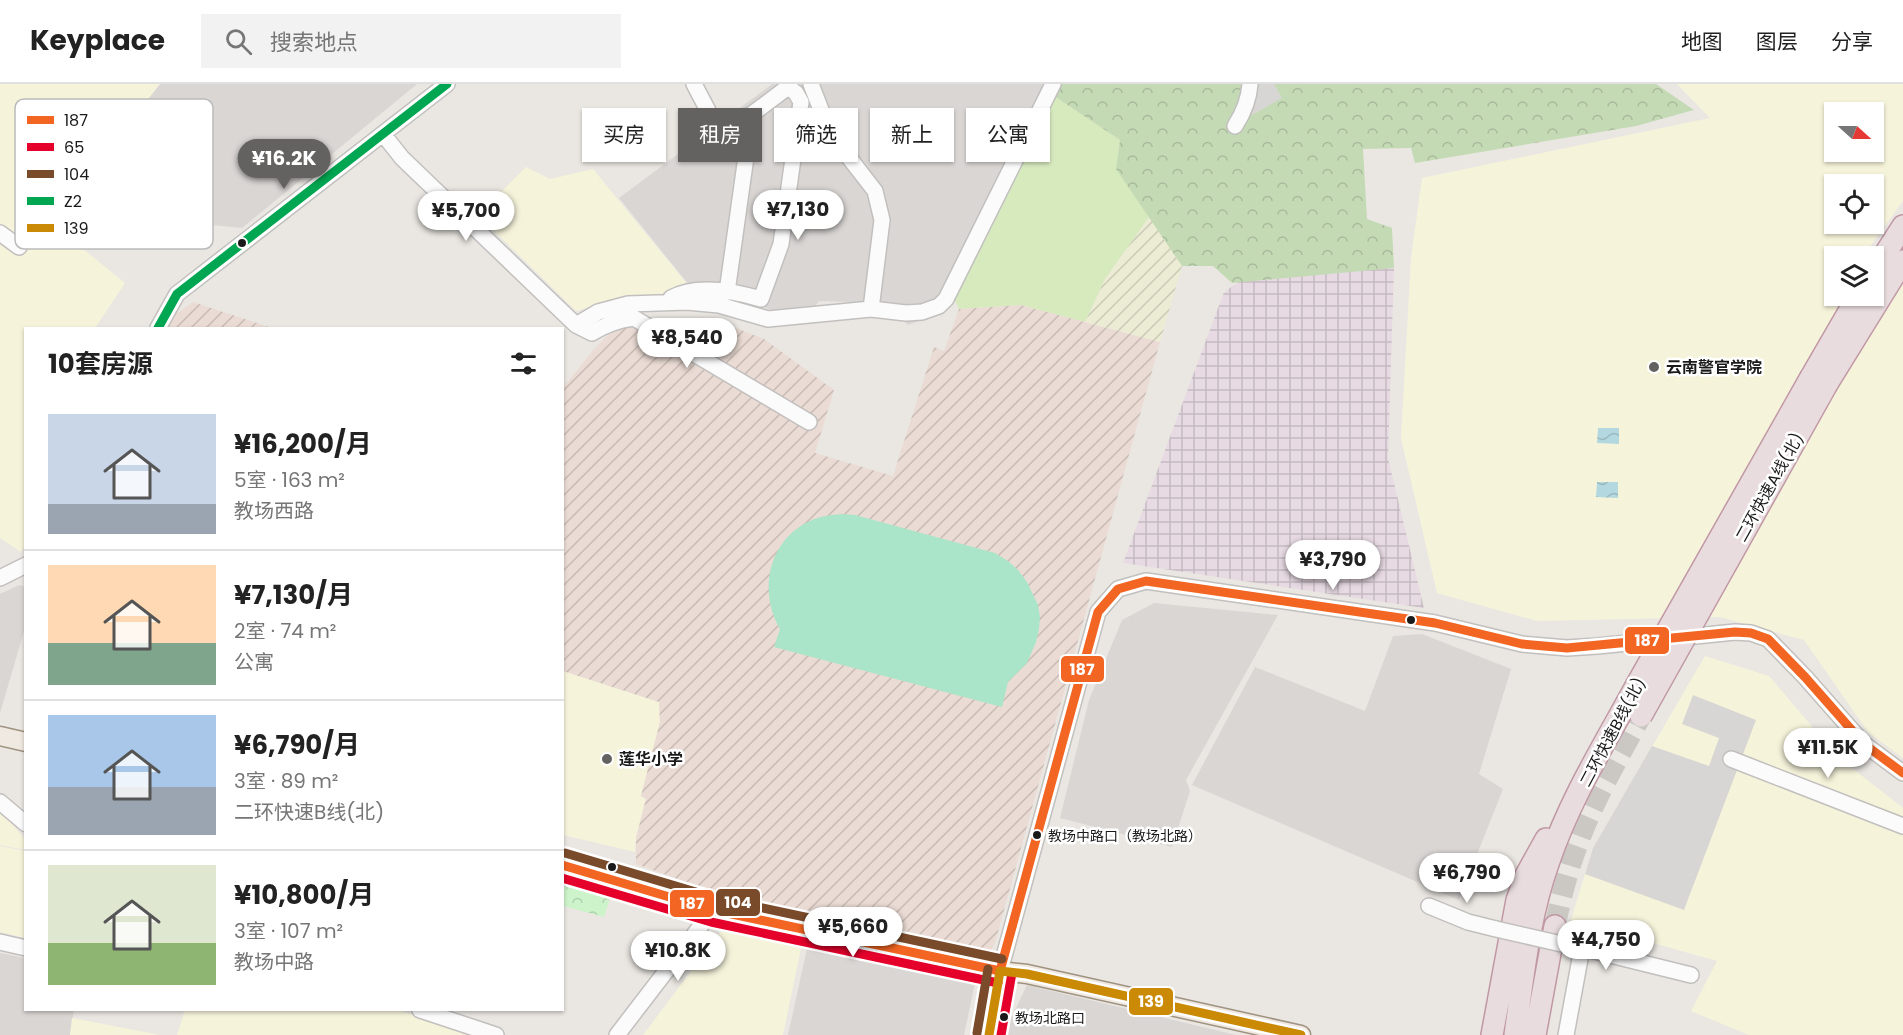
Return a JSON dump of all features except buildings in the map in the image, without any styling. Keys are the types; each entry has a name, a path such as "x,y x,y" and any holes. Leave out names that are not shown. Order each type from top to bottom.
{"highway":[{"path":"1884,255 1903,226"},
{"name":"二环快速A线(北)","path":"1641,716 1819,380 1903,261"},
{"name":"二环快速B线(北)","path":"1515,1035 1527,956 1542,882 1559,833 1636,686 1819,380 1853,306"},
{"path":"1492,1035 1517,900 1526,875 1593,765"},
{"path":"1535,1035 1555,926"}],"main road":[{"path":"0,736 24,742"},
{"path":"564,866 713,910 1000,971 1027,974 1301,1035"}],"street":[{"path":"159,327 177,294 447,84"},
{"path":"694,84 707,108"},
{"path":"811,84 830,133 875,191 882,220 871,309"},
{"path":"576,325 598,312 628,304 687,302 719,305 768,319 871,309 922,312 939,306 946,299 1053,84"},
{"path":"1235,126 1248,100 1250,84"},
{"path":"664,304 672,296 711,290 749,295 761,299 781,244 801,102 789,86 760,108"},
{"path":"383,134 402,158 576,325 592,333 602,326 634,318 809,422"},
{"path":"727,292 745,162"},
{"path":"0,233 15,244"},
{"path":"0,578 24,566"},
{"path":"989,1035 1000,971 1098,612 1118,589 1146,582 1435,623 1522,644 1567,648 1735,632 1751,633 1768,639 1805,677 1863,744 1903,773"},
{"path":"1731,759 1903,826"},
{"path":"0,802 24,822"},
{"path":"1429,906 1468,922 1691,975"},
{"path":"617,1035 713,910"},
{"path":"0,942 24,948"},
{"path":"1566,1035 1582,948"},
{"path":"423,1011 496,1035"}],"shaded area":[{"path":"0,84 160,84 148,99 15,99 15,249 83,249 125,283 96,327 24,327 24,547 21,552 0,538"},
{"path":"160,84 417,84 242,228 213,225 213,99 148,99"},
{"path":"772,84 1060,84 1048,108 966,108 966,162 1021,162 946,311 908,325 884,303 819,301 812,310 772,310 689,285 619,198 678,154 678,162 762,162 762,108 740,108"},
{"path":"1260,84 1274,84 1282,98 1252,115 1250,107"},
{"name":"云南警官学院","path":"1677,84 1903,84 1903,201 1884,227 1884,174 1824,174 1824,234 1879,234 1870,246 1824,246 1824,306 1884,306 1884,263 1903,266 1903,758 1868,732 1804,640 1720,617 1537,621 1437,593 1401,438 1411,258 1422,178 1710,118"},
{"path":"526,167 550,179 593,169 689,286 661,294 629,296 576,311 478,215"},
{"path":"1289,247 1394,268 1388,458 1424,608 1123,563 1224,292"},
{"path":"193,302 269,327 169,327 176,314"},
{"path":"1021,305 1160,342 995,943 990,952 817,917 717,893 636,864 636,838 646,799 641,796 660,722 659,702 564,671 564,387 594,349 621,322 713,319 764,339 834,390 815,453 893,476 934,347 944,351 959,309"},
{"path":"19,585 24,587 24,631 0,713 0,594"},
{"path":"1154,603 1278,615 1186,780 1190,791 1172,847 1060,818 1089,700 1122,620"},
{"path":"1422,634 1511,669 1479,774 1503,789 1459,900 1192,785 1255,667 1365,711 1393,636"},
{"path":"1705,656 1769,676 1838,757 1903,808 1903,1035 1749,1035 1691,1011 1717,961 1571,920 1593,848"},
{"name":"莲华小学","path":"564,671 659,702 660,722 641,796 646,798 636,838 635,852 564,835"},
{"path":"1693,695 1756,720 1684,910 1585,874 1593,848 1652,746 1709,766 1719,738 1682,724"},
{"path":"0,811 24,838 24,850 0,845"},
{"path":"0,846 24,851 24,938 0,932"},
{"path":"726,925 802,943 783,1035 643,1035"},
{"path":"808,944 975,983 964,1035 788,1035"},
{"path":"0,953 24,958 24,1011 74,1011 70,1035 0,1035"},
{"path":"1027,985 1236,1035 1003,1035"},
{"path":"185,1011 400,1011 476,1035 177,1035"},
{"path":"72,1018 160,1035 70,1035"}],"green space":[{"path":"1060,84 1656,84 1694,110 1636,126 1415,163 1411,148 1363,149 1367,219 1392,228 1394,268 1232,283 1213,266 1182,266 1116,169 1120,140 1054,96"},
{"path":"1054,96 1120,140 1117,169 1149,217 1105,279 1085,322 1021,305 959,309 953,297 1021,162 1050,162 1050,108 1048,108"},
{"path":"1149,217 1182,266 1160,342 1085,322 1105,279"},
{"path":"842,514 855,515 995,553 1018,570 1027,582 1038,605 1039,629 1027,663 1008,682 1002,707 774,647 780,629 773,615 769,584 776,554 784,541 810,521"},
{"path":"564,870 614,886 604,917 564,906"}],"water":[{"path":"1598,428 1619,428 1619,444 1597,443"},
{"path":"1597,482 1618,482 1618,498 1596,497"}],"tunnel":[{"path":"1555,926 1568,873 1585,825 1641,716"}],"transit line":[{"name":"Z2","path":"159,327 177,294 447,84"},
{"name":"187","path":"1000,971 1098,612 1118,589 1146,581 1435,623 1522,644 1567,648 1735,632 1751,633 1768,639 1864,744 1903,773"},
{"name":"104","path":"565,853 716,898 1002,959"},
{"name":"187","path":"564,866 713,910 1000,971"},
{"name":"65","path":"564,879 711,922 998,983"},
{"name":"104","path":"977,1033 988,969"},
{"name":"139","path":"1000,971 1027,974 1301,1035"},
{"name":"139","path":"989,1035 1000,971"},
{"name":"65","path":"1001,1035 1012,973"}],"place":[{"name":"云南警官学院","path":"1654,367"},
{"name":"莲华小学","path":"607,759"},
{"name":"教场中路口（教场北路）","path":"1037,835"},
{"name":"教场北路口","path":"1004,1017"}]}
